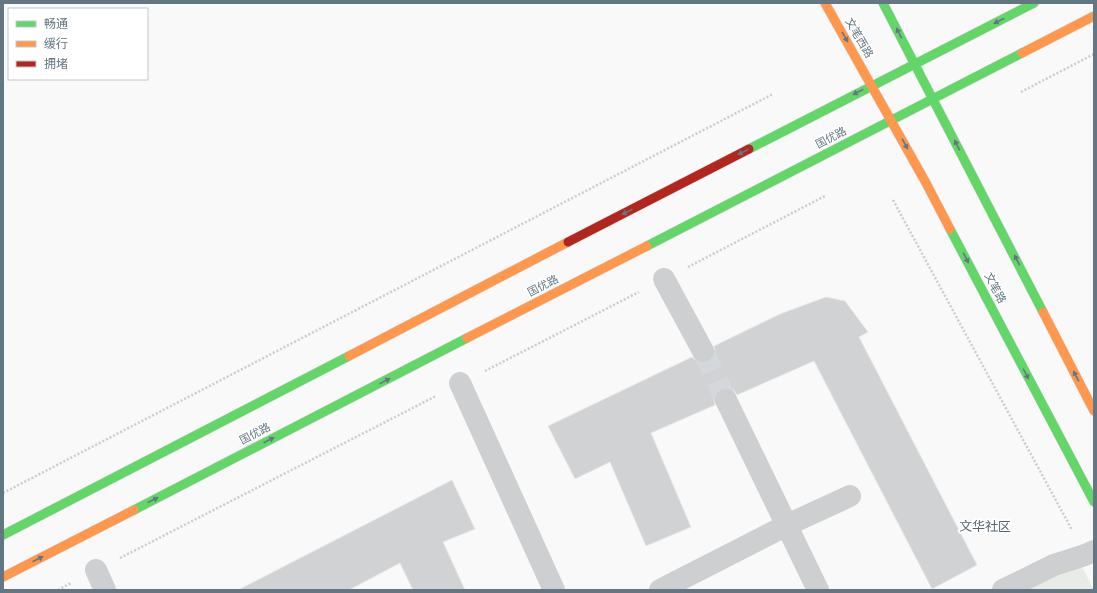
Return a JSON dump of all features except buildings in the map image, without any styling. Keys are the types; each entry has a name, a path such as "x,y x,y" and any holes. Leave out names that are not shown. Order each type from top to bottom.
{"main road":[{"name":"文笔西路","path":"825,3 872,85"},
{"path":"883,3 1094,411"},
{"path":"3,535 872,85 1034,3"},
{"name":"国优路","path":"3,577 1094,16"},
{"name":"文笔路","path":"872,85 926,183 1094,502"}],"street":[{"path":"664,279 703,351"},
{"path":"460,384 554,590"},
{"path":"726,400 818,590"},
{"path":"660,590 787,525 850,496"},
{"path":"1003,590 1054,565 1090,553"},
{"path":"96,570 105,590"}],"path":[{"path":"1021,92 1094,54"},
{"path":"3,493 773,94"},
{"path":"894,200 1090,553"}],"shaded area":[{"path":"1081,565 1094,590 1022,590"}],"tunnel":[{"path":"703,351 726,400"}],"traffic: fast":[{"path":"883,3 1043,312"},
{"path":"749,149 1034,3"},
{"path":"647,246 1022,53"},
{"path":"950,229 1094,502"},
{"path":"134,510 467,338"},
{"path":"3,535 349,356"}],"traffic: slow":[{"path":"825,3 926,183 950,229"},
{"path":"1022,53 1094,16"},
{"path":"349,356 568,242"},
{"path":"467,338 647,246"},
{"path":"1043,312 1094,411"},
{"path":"3,577 134,510"}],"traffic: jam":[{"path":"568,242 749,149"}],"district":[{"name":"文华社区","path":"985,526"}]}
